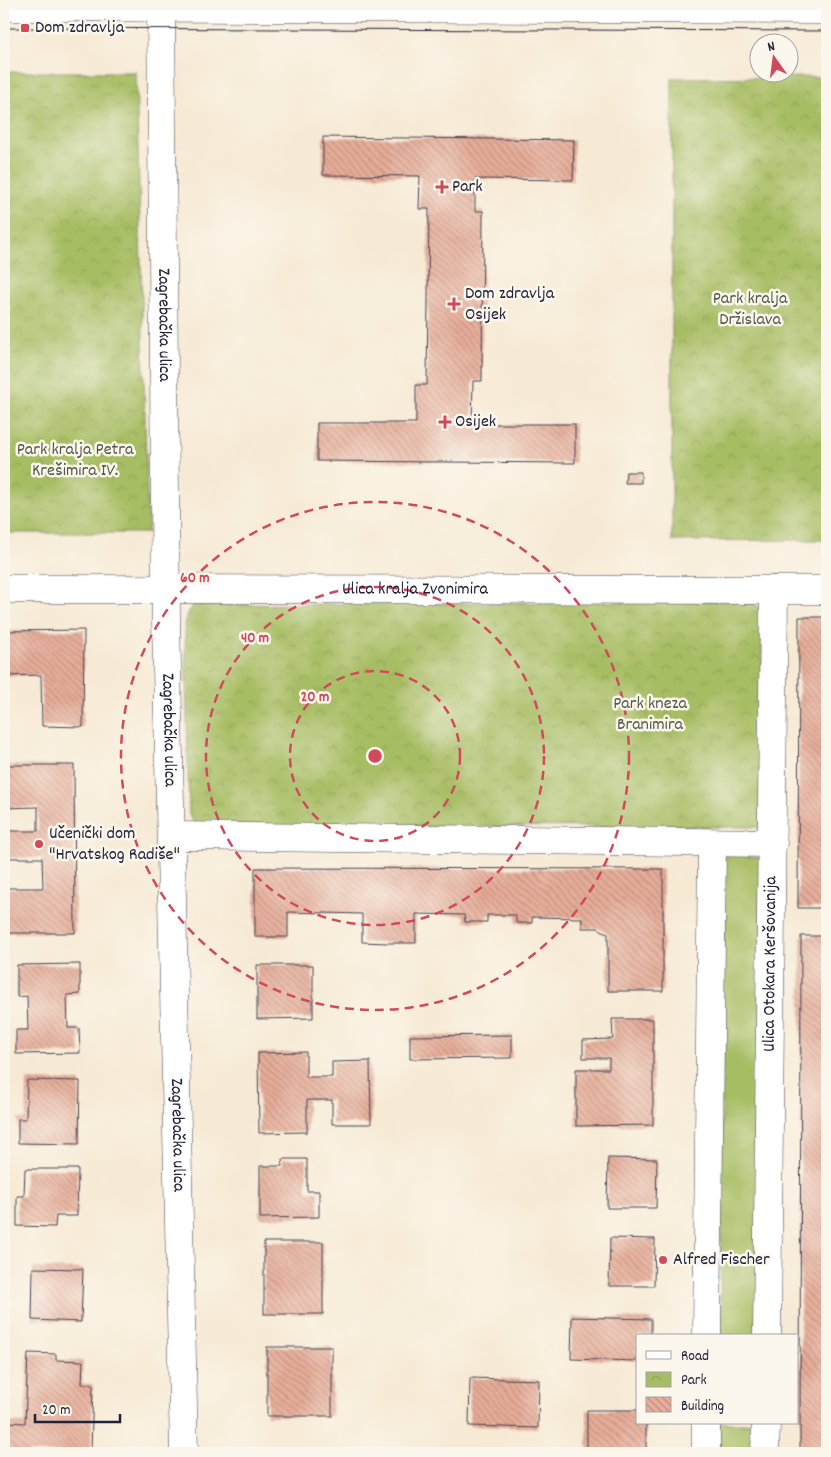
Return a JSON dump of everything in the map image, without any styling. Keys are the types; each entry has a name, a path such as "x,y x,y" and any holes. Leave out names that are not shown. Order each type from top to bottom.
{"street":[{"path":"4,7 161,6 827,10"},
{"name":"Zagrebačka ulica","path":"161,6 167,590 184,1453"},
{"name":"Ulica kralja Zvonimira","path":"4,589 827,590"},
{"name":"Ulica Otokara Keršovanija","path":"767,1334 774,590"},
{"path":"172,836 773,843"},
{"path":"707,1334 712,843"},
{"path":"706,1424 706,1453"},
{"path":"765,1453 766,1424"}],"green space":[{"name":"Park kralja Petra Krešimira IV.","path":"4,72 136,72 148,533 4,533"},
{"name":"Park kralja Držislava","path":"798,77 827,77 827,540 672,541 672,78 748,78 748,82 798,82"},
{"name":"Park kneza Branimira","path":"750,601 762,610 764,827 204,826 194,823 189,815 185,627 187,615 193,605"},
{"path":"724,855 766,858 759,1334 720,1334"},
{"path":"719,1424 758,1424 758,1453 719,1453"}],"building":[{"path":"323,137 574,140 573,180 475,179 475,211 483,211 482,381 473,381 472,424 575,424 575,463 317,461 317,423 416,423 416,385 427,385 429,209 419,209 420,176 323,175"},
{"path":"626,472 641,472 641,483 625,483"},
{"path":"799,617 827,617 827,908 798,908"},
{"path":"84,630 83,727 42,726 41,675 4,676 4,631"},
{"name":"Učenički dom \"Hrvatskog Radiše\"","path":"4,765 74,765 75,933 4,933 4,888 43,888 42,858 4,858 4,831 38,831 38,807 4,808"},
{"path":"255,868 663,869 663,991 608,991 608,934 598,928 582,928 582,918 532,917 532,923 516,923 516,915 487,915 487,922 465,922 464,915 416,914 416,943 387,943 362,942 362,914 288,912 288,937 255,937"},
{"path":"801,936 827,936 827,1453 800,1453"},
{"path":"80,964 80,994 67,995 68,1028 79,1028 80,1053 16,1054 16,1030 28,1030 27,996 17,997 17,965"},
{"path":"257,965 313,965 313,1018 257,1019"},
{"path":"612,1019 653,1019 653,1125 576,1126 576,1069 609,1069 609,1058 583,1058 583,1040 613,1039"},
{"path":"512,1035 512,1058 410,1059 410,1036"},
{"path":"306,1052 306,1077 332,1077 332,1062 370,1061 371,1124 332,1124 332,1100 307,1100 307,1132 259,1133 258,1053"},
{"path":"27,1080 80,1081 79,1144 18,1143 18,1119 26,1119"},
{"path":"608,1158 657,1159 656,1208 607,1208"},
{"path":"283,1159 307,1159 307,1191 319,1191 319,1217 260,1218 260,1166 282,1166"},
{"path":"25,1169 78,1169 77,1216 56,1216 55,1227 17,1226 17,1196 24,1196"},
{"path":"610,1238 655,1239 654,1286 609,1286"},
{"path":"264,1242 323,1242 323,1314 264,1314"},
{"path":"33,1268 83,1269 81,1322 32,1320"},
{"path":"572,1317 651,1319 651,1334 636,1334 636,1361 571,1359"},
{"path":"267,1347 332,1347 332,1416 267,1416"},
{"path":"28,1353 56,1354 56,1360 83,1361 82,1384 93,1384 91,1453 4,1453 4,1422 25,1423"},
{"path":"470,1378 539,1380 538,1428 469,1426"},
{"path":"587,1410 636,1410 636,1424 646,1424 646,1453 587,1453"},
{"path":"277,1449 309,1449 309,1453 276,1453"}],"tram line":[{"path":"4,28 827,31"}],"place":[{"name":"Dom zdravlja","path":"25,28"},
{"name":"Park","path":"442,187"},
{"name":"Dom zdravlja Osijek","path":"454,304"},
{"name":"Osijek","path":"445,422"},
{"name":"Učenički dom \"Hrvatskog Radiše\"","path":"39,844"},
{"name":"Alfred Fischer","path":"663,1260"}]}
